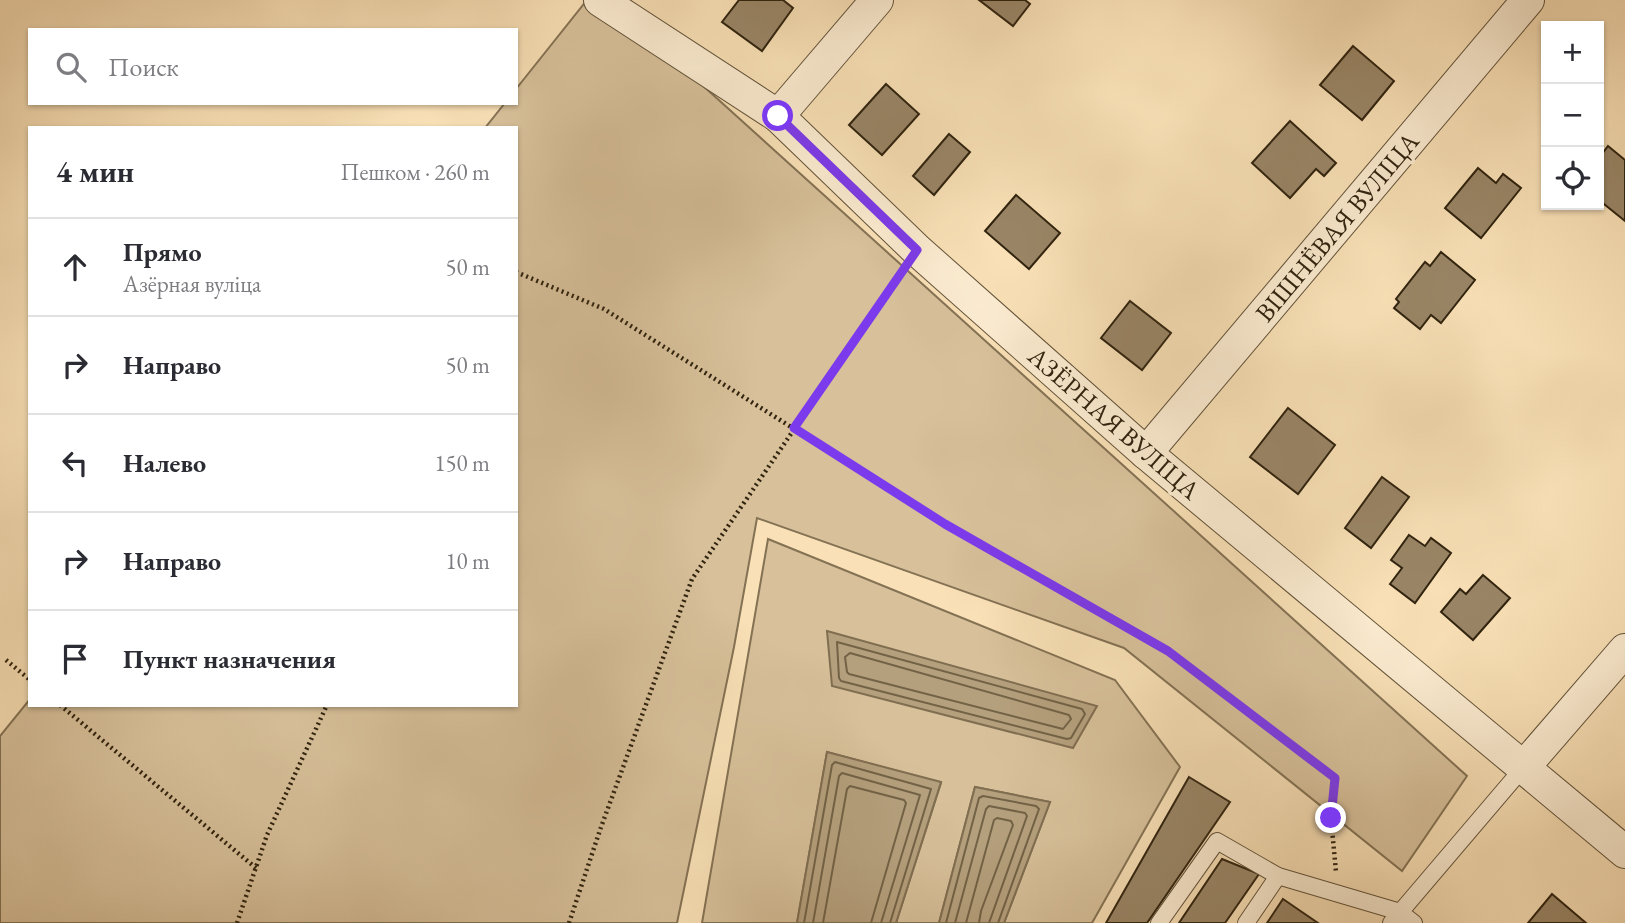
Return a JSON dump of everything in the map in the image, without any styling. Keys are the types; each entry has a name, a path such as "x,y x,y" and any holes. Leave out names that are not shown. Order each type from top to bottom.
{"street":[{"name":"АЗЁРНАЯ ВУЛІЦА","path":"600,0 778,116 917,250 1146,453 1625,852"},
{"path":"778,116 877,0"},
{"name":"ВІШНЁВАЯ ВУЛІЦА","path":"1146,453 1528,0"},
{"path":"1523,768 1625,650"}],"lane":[{"path":"1395,917 1523,768"},
{"path":"1159,923 1217,841 1278,876 1338,894 1414,923"},
{"path":"1246,923 1278,876"}],"path":[{"path":"569,923 600,830 692,579 917,250"},
{"path":"518,273 604,309 945,524 1168,651 1335,778 1331,818 1338,894"},
{"path":"6,660 28,678"},
{"path":"62,707 256,868"},
{"path":"237,923 267,835 326,707"}],"shaded area":[{"path":"587,0 608,0 1467,776 1402,871 1124,648 757,518 734,647 677,923 0,923 0,736 28,701 28,707 518,707 518,126 487,126 503,105 518,105 518,86"},
{"path":"768,539 1115,680 1180,767 1092,923 1004,923 1050,802 975,787 939,923 896,923 941,783 827,752 797,923 702,923"}],"water":[{"path":"827,631 1097,706 1073,748 832,686"},
{"path":"827,752 941,782 896,923 797,923"},
{"path":"975,787 1050,802 1004,923 939,923"}],"building":[{"path":"739,0 783,0 793,8 762,51 722,22"},
{"path":"979,0 1025,0 1030,4 1013,26"},
{"path":"1353,46 1394,81 1362,120 1320,85"},
{"path":"886,84 919,114 882,155 849,125"},
{"path":"1290,121 1336,163 1324,176 1316,169 1290,198 1252,163"},
{"path":"949,134 970,152 934,195 913,176"},
{"path":"1608,146 1625,160 1625,221 1604,204 1604,151"},
{"path":"1478,168 1496,183 1503,174 1521,188 1481,238 1445,208"},
{"path":"1016,195 1060,233 1029,269 985,231"},
{"path":"1441,252 1475,280 1441,323 1431,315 1420,329 1394,308 1399,302 1396,299 1425,262 1430,266"},
{"path":"1130,301 1171,333 1142,370 1101,338"},
{"path":"1288,408 1335,445 1298,494 1250,457"},
{"path":"1382,477 1409,497 1371,548 1345,528"},
{"path":"1409,535 1425,546 1431,538 1451,553 1415,603 1390,584 1402,568 1391,560"},
{"path":"1483,575 1510,598 1473,640 1441,612 1460,589 1466,594"},
{"path":"1189,777 1230,802 1147,923 1106,923"},
{"path":"1222,859 1259,874 1225,923 1179,923"},
{"path":"1552,894 1586,923 1528,923"},
{"path":"1283,899 1318,923 1267,923"}],"route":[{"path":"778,116 917,250 794,428 945,524 1168,651 1335,778 1331,818"}]}
